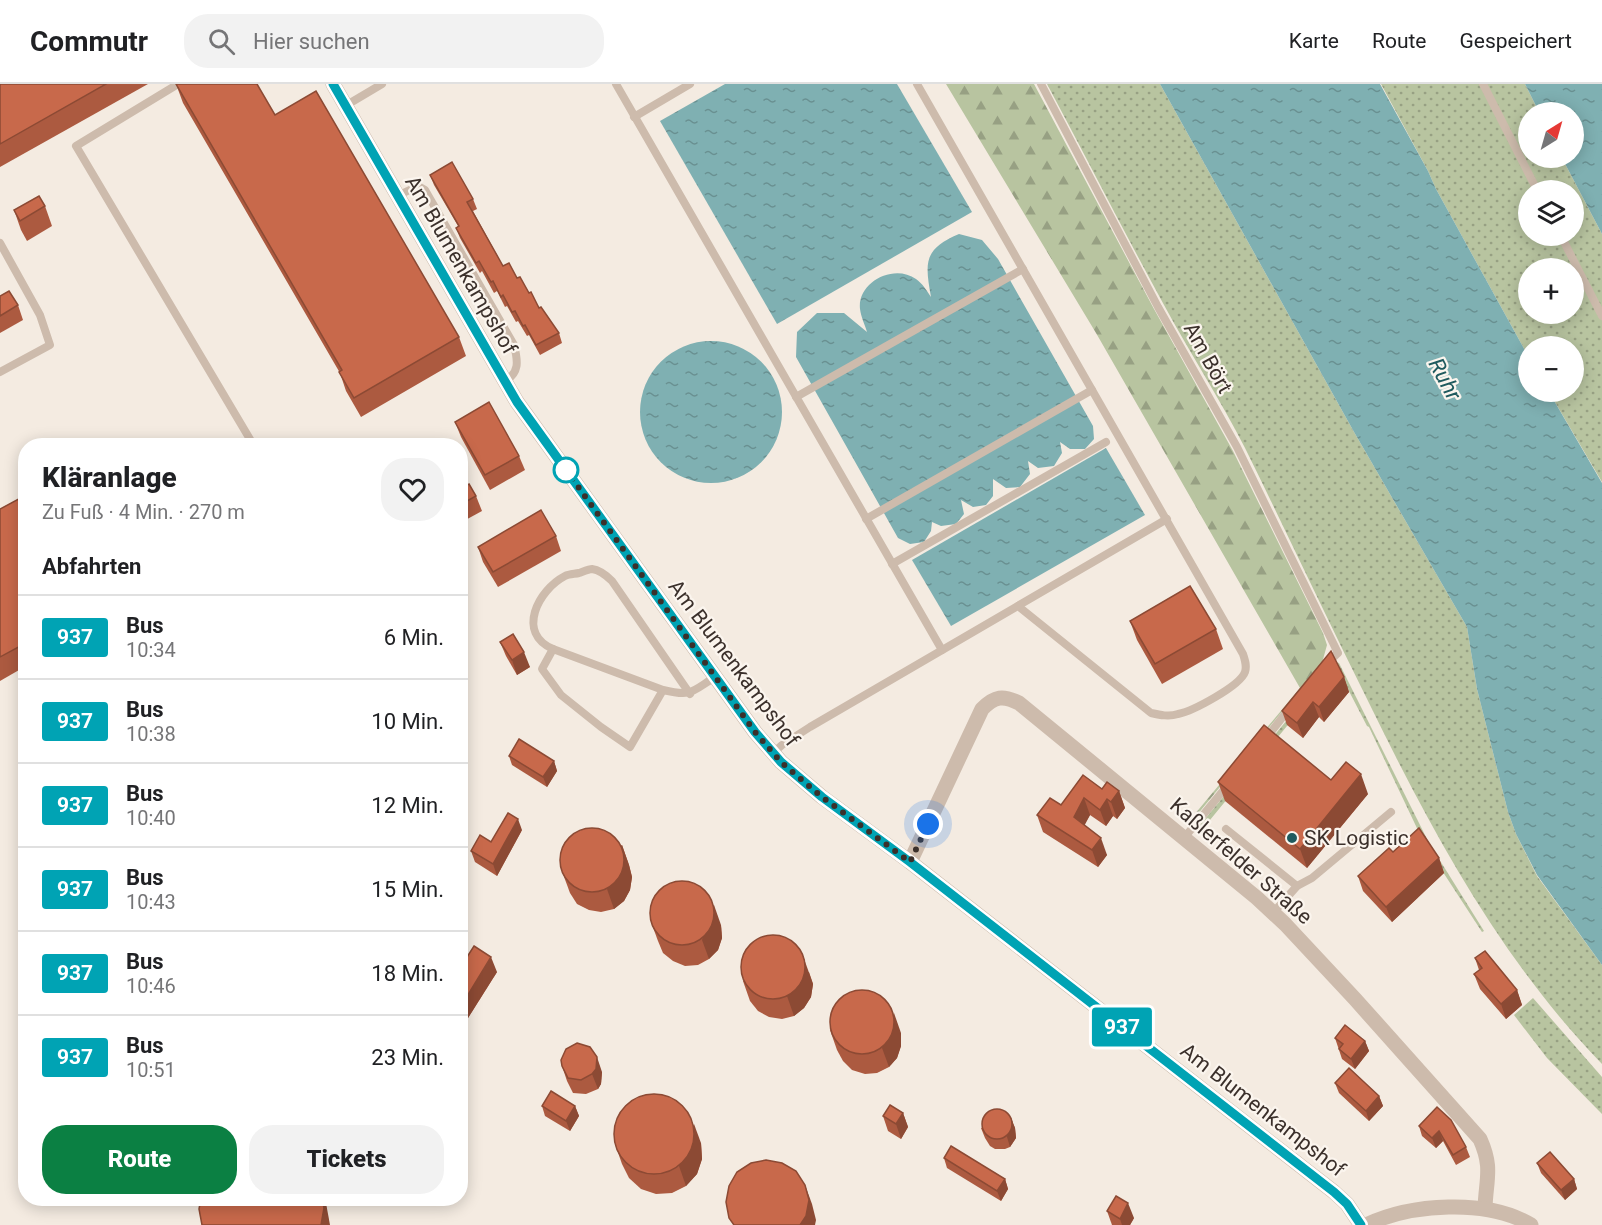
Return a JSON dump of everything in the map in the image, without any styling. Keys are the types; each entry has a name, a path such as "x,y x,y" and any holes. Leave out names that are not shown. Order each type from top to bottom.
{"street":[{"name":"Am Blumenkampshof","path":"333,84 504,382 755,732 781,762 822,797 910,862 1334,1192 1347,1204 1361,1225"},
{"name":"Kaßlerfelder Straße","path":"910,862 982,709 990,700 998,697 1007,697 1019,703 1273,913 1340,982 1480,1139 1487,1155 1489,1170 1485,1208"},
{"path":"1366,1225 1391,1214 1423,1208 1485,1208 1531,1225"}],"lane":[{"path":"178,84 76,146 249,438"},
{"path":"345,106 382,84"},
{"path":"616,84 942,650"},
{"path":"634,117 690,84"},
{"path":"917,84 1244,654 1245,672 1233,686 1188,711 1177,715 1150,713 1018,606"},
{"name":"Am Bört","path":"1041,84 1158,307 1237,447 1338,653 1324,667"},
{"path":"1483,84 1533,180"},
{"path":"397,196 417,186 425,190 514,345 517,356 516,369 513,377 504,382"},
{"path":"0,243 40,315 50,345 0,372"},
{"path":"1566,246 1602,316"},
{"path":"796,397 1023,268"},
{"path":"866,519 1092,390"},
{"path":"892,564 1106,442"},
{"path":"773,753 810,727 1167,519"},
{"path":"690,694 606,574 592,569 565,576 545,592 537,604 533,628 542,644 553,649 682,695 690,694 715,677"},
{"path":"553,649 542,669 561,694 601,727 630,747 663,690"},
{"path":"1258,748 1294,703"},
{"path":"1184,838 1236,775"},
{"path":"1273,913 1297,886 1312,878 1391,812"},
{"path":"1226,829 1297,886"}],"green space":[{"path":"946,84 1034,84 1233,451 1323,633 1327,645 1322,663 1192,821 1189,821 1300,688 1096,333"},
{"path":"1047,84 1160,84 1354,432 1467,627 1477,689 1508,812 1516,834 1537,876 1602,965 1602,1064 1532,982 1471,893 1444,846 1393,751 1245,448 1134,250"},
{"path":"1381,84 1525,84 1534,102 1518,102 1518,168 1567,168 1574,180 1518,180 1518,246 1584,246 1584,200 1602,234 1602,482 1555,402 1584,402 1584,336 1518,336 1518,338"},
{"path":"1335,662 1339,663 1429,843 1484,931 1482,932 1424,843 1369,727 1336,666 1201,831 1200,825"},
{"path":"1533,998 1602,1077 1602,1114 1547,1058 1514,1015"}],"water":[{"path":"725,84 897,84 972,212 777,324 660,121"},
{"name":"Ruhr","path":"1160,84 1380,84 1518,338 1518,402 1555,402 1602,483 1602,965 1537,875 1516,834 1508,812 1477,689 1467,627 1354,432"},
{"path":"1525,84 1602,84 1602,234 1584,200 1584,180 1574,180 1567,168 1584,168 1584,102 1534,102"},
{"path":"959,234 982,240 998,259 1093,426 1094,439 1085,449 1070,449 1060,442 1062,453 1054,466 1038,468 1028,461 1030,474 1020,487 1006,488 993,479 993,496 986,505 973,507 961,500 964,514 956,524 941,526 932,522 931,531 924,542 910,544 898,538 796,357 797,332 817,313 844,313 867,332 860,309 861,299 871,283 888,274 898,273 916,279 931,297 928,275 929,258 939,245"},
{"path":"711,341 738,347 761,362 776,385 782,412 776,439 761,462 738,477 711,483 684,477 661,462 646,439 640,412 646,385 661,362 684,347"},
{"path":"1106,448 1145,515 951,626 912,560"}],"building":[{"path":"0,84 106,84 0,144"},
{"path":"176,84 257,84 275,115 316,91 459,337 354,398 339,372 342,370"},
{"path":"452,162 473,199 467,202 503,266 509,263 517,278 520,277 539,308 541,307 559,333 536,345 525,325 523,326 515,311 512,312 503,295 501,297 479,261 476,263 456,228 459,226 430,175"},
{"path":"39,196 45,206 20,221 14,210"},
{"path":"9,291 18,305 0,316 0,296"},
{"path":"489,402 519,456 485,475 468,445 468,438 464,438 455,422"},
{"path":"468,485 476,496 468,500"},
{"path":"18,499 18,647 0,657 0,509"},
{"path":"541,510 556,536 493,572 478,547"},
{"path":"1190,586 1216,629 1155,664 1130,621"},
{"path":"513,634 524,652 512,660 500,642"},
{"path":"1331,651 1344,677 1319,707 1313,702 1297,723 1282,711"},
{"path":"1264,725 1331,780 1346,762 1361,774 1300,849 1218,782"},
{"path":"519,739 554,761 543,777 509,756"},
{"path":"1083,775 1102,789 1107,782 1119,791 1111,802 1107,799 1100,810 1084,798 1074,817 1101,838 1092,850 1037,815 1050,798 1061,805"},
{"path":"508,813 518,819 493,864 471,851 480,835 491,842"},
{"path":"586,828 598,828 615,837 622,848 624,860 622,872 615,883 598,892 586,892 574,887 565,878 560,866 560,854 565,842 574,833"},
{"path":"1419,828 1439,858 1386,907 1358,876 1389,848 1393,852"},
{"path":"676,881 688,881 705,890 712,901 714,913 712,925 705,936 688,945 676,945 664,940 655,931 650,919 650,907 655,895 664,886"},
{"path":"767,935 779,935 796,944 803,955 805,967 803,979 796,990 779,999 767,999 755,994 746,985 741,973 741,961 746,949 755,940"},
{"path":"474,946 491,957 468,995 468,955"},
{"path":"1485,951 1517,990 1501,1004 1474,974 1482,968 1475,958"},
{"path":"856,990 868,990 885,999 892,1010 894,1022 892,1034 885,1045 868,1054 856,1054 844,1049 835,1040 830,1028 830,1016 835,1004 844,995"},
{"path":"1345,1025 1365,1041 1351,1059 1339,1049 1343,1044 1335,1038"},
{"path":"577,1043 590,1047 597,1057 596,1069 581,1080 568,1078 561,1060 566,1049"},
{"path":"1349,1068 1379,1096 1366,1111 1335,1083"},
{"path":"551,1091 575,1106 566,1121 542,1106"},
{"path":"646,1094 662,1094 683,1105 694,1126 694,1142 683,1163 662,1174 646,1174 632,1168 620,1156 614,1142 614,1126 620,1112 632,1100"},
{"path":"890,1105 903,1113 896,1124 883,1116"},
{"path":"1437,1107 1451,1120 1466,1147 1453,1155 1439,1131 1432,1138 1419,1126"},
{"path":"997,1109 1008,1113 1012,1124 1008,1135 997,1139 986,1135 982,1124 986,1113"},
{"path":"951,1146 1005,1179 997,1191 944,1158"},
{"path":"1550,1152 1574,1179 1561,1190 1537,1163"},
{"path":"766,1160 782,1163 796,1171 805,1185 809,1200 806,1216 800,1225 734,1225 729,1218 726,1202 729,1186 737,1172 751,1163"},
{"path":"1116,1196 1128,1203 1120,1219 1107,1211"},
{"path":"200,1206 324,1206 324,1208 321,1225 202,1225"}],"bus line":[{"name":"937","path":"333,84 517,402 755,732 781,762 822,797 910,862 1334,1192 1347,1204 1361,1225"}],"place":[{"name":"SK Logistic","path":"1292,838"}],"route":[{"path":"566,470 755,732 781,762 822,797 910,862 928,824"}]}
